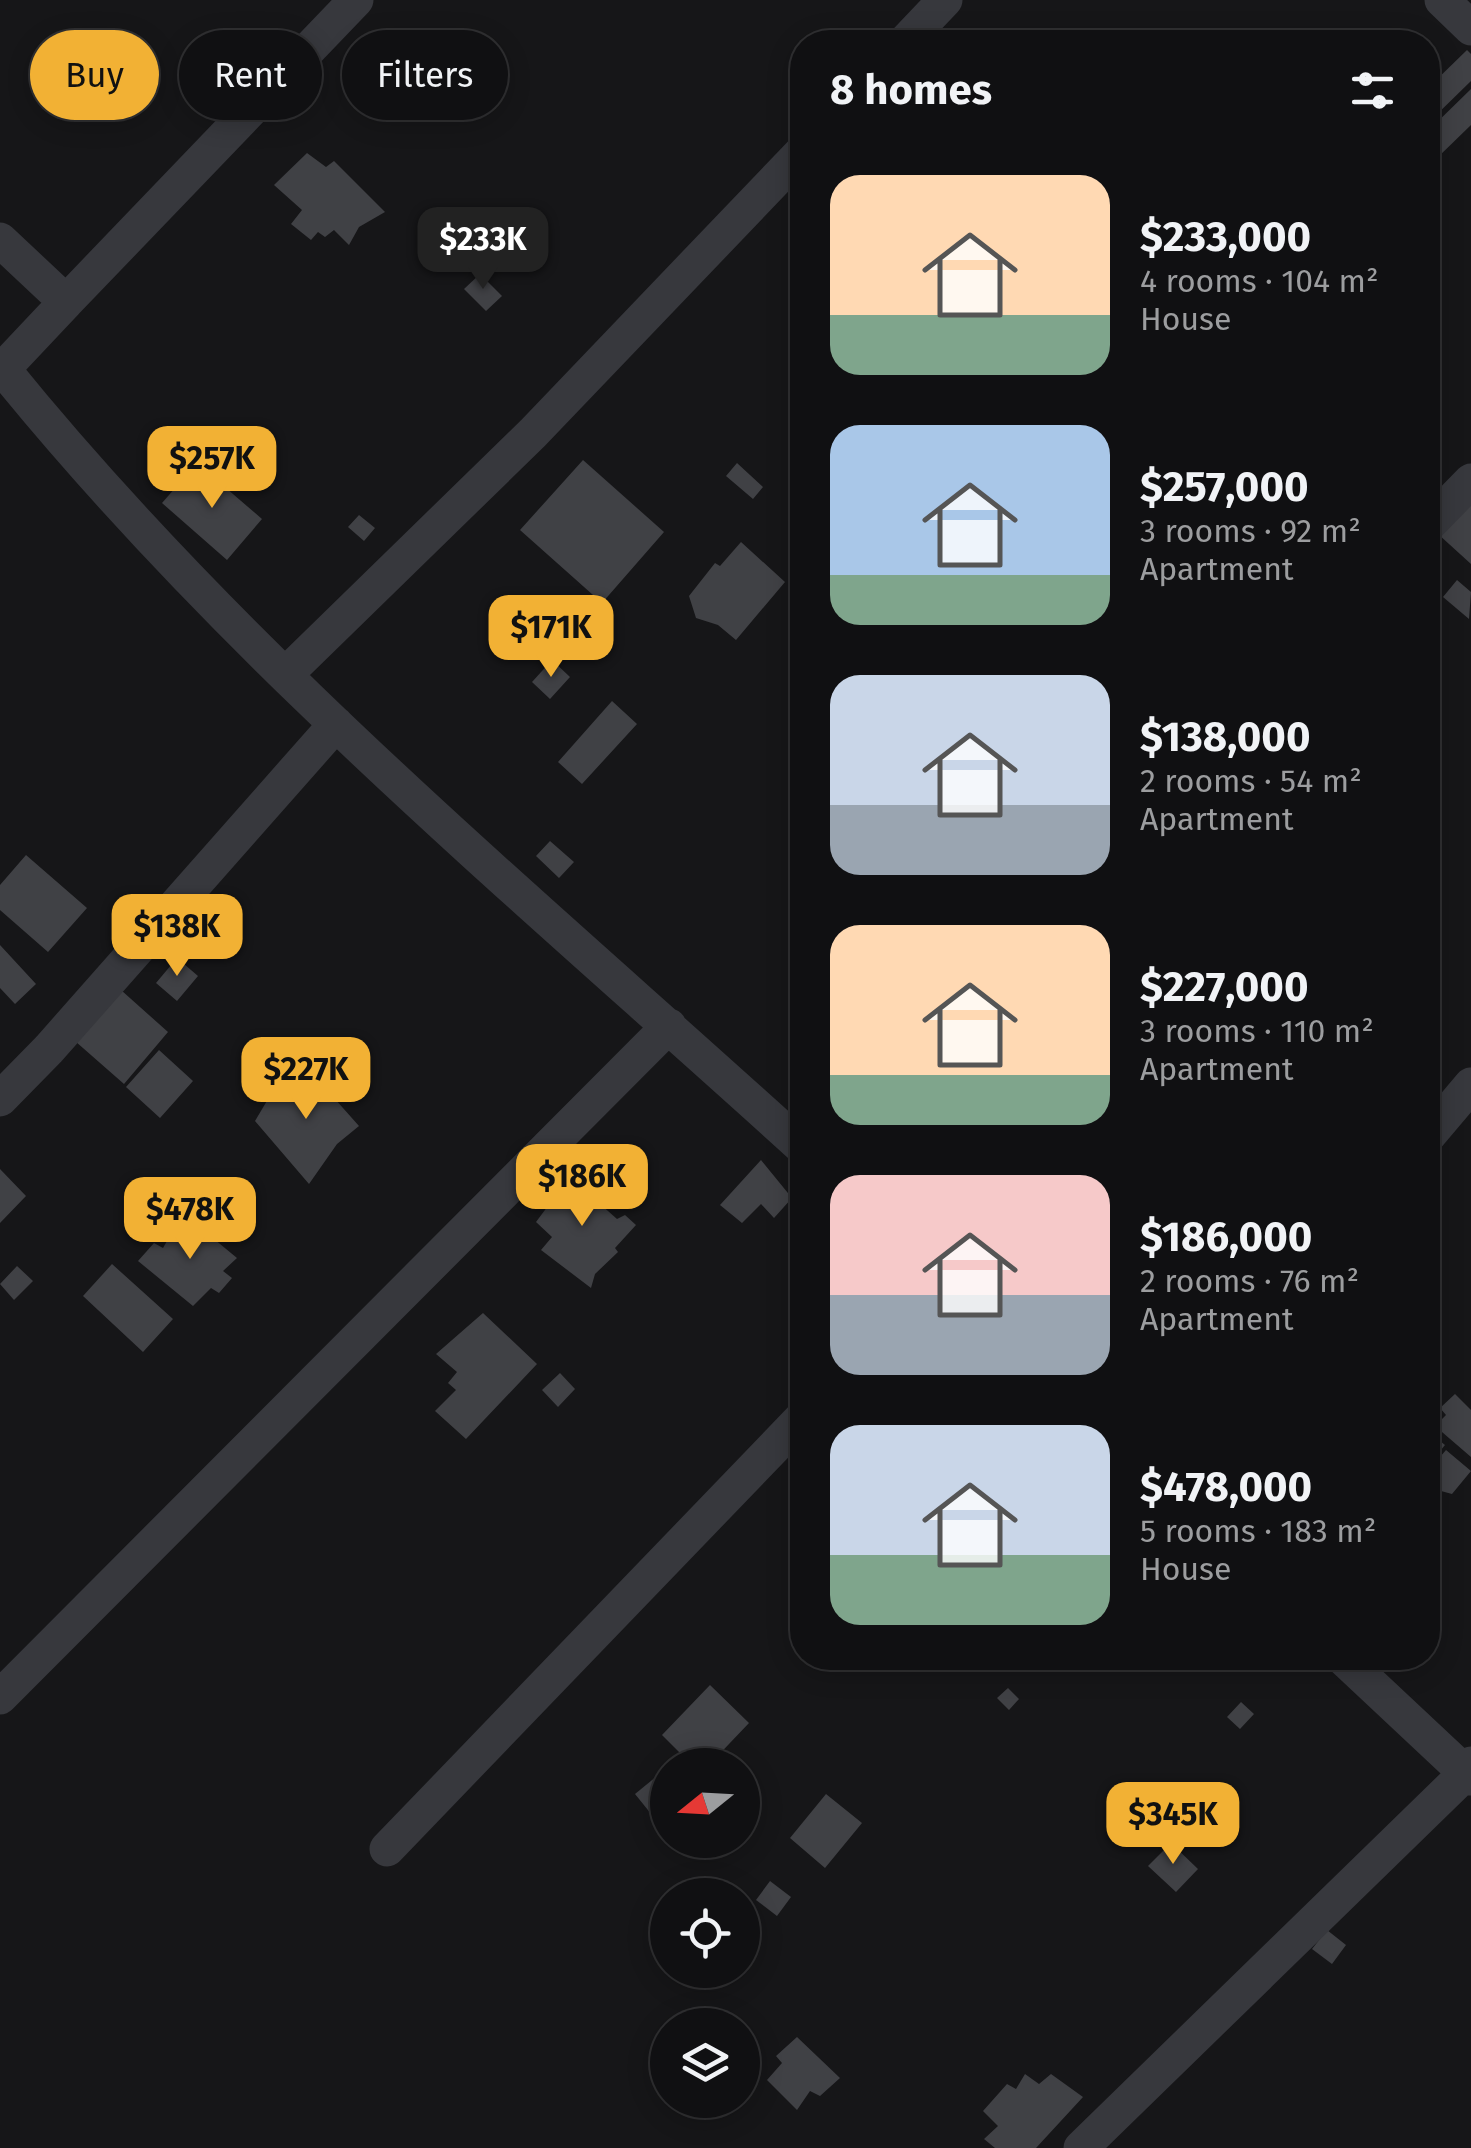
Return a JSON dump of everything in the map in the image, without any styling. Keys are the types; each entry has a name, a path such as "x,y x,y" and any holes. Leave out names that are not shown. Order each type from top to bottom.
{"street":[{"path":"356,0 2,371 76,459 336,724 790,1136"},
{"path":"917,30 945,0"},
{"path":"1442,0 1471,28"},
{"path":"286,674 534,434 790,165"},
{"path":"0,240 66,302"},
{"path":"1440,513 1471,482"},
{"path":"0,1100 336,724"},
{"path":"0,1696 670,1026"},
{"path":"1440,1122 1471,1085"},
{"path":"387,1850 790,1430"},
{"path":"1081,2148 1469,1772 1356,1670"}],"building":[{"path":"1467,50 1471,54 1471,81 1440,111 1440,76"},
{"path":"1471,89 1471,125 1440,155 1440,119"},
{"path":"307,153 326,167 334,161 385,212 359,227 349,245 334,230 325,237 318,232 311,240 291,224 302,210 274,185"},
{"path":"480,274 502,296 486,311 464,289"},
{"path":"583,460 664,532 602,603 520,530"},
{"path":"197,463 262,519 227,560 162,503"},
{"path":"737,463 763,487 753,499 726,476"},
{"path":"1471,493 1471,564 1440,532"},
{"path":"359,515 375,528 364,541 348,527"},
{"path":"741,542 785,582 736,640 718,625 696,618 689,596 715,563 720,566"},
{"path":"1457,580 1471,592 1469,619 1443,597"},
{"path":"552,660 570,677 550,699 532,682"},
{"path":"612,701 637,724 582,784 558,762"},
{"path":"550,841 574,862 559,878 536,856"},
{"path":"26,855 87,908 48,952 0,910 0,885"},
{"path":"0,945 36,984 15,1004 0,988"},
{"path":"177,958 198,976 177,1001 156,983"},
{"path":"112,982 168,1032 124,1084 67,1034"},
{"path":"159,1050 193,1081 160,1118 126,1087"},
{"path":"312,1067 340,1091 335,1099 359,1126 337,1144 309,1184 255,1121 271,1094 286,1080 295,1086 301,1077 307,1079"},
{"path":"761,1160 790,1196 774,1218 761,1204 742,1223 720,1205"},
{"path":"0,1169 26,1196 0,1223"},
{"path":"586,1174 607,1190 599,1203 617,1219 625,1215 636,1225 615,1248 618,1252 595,1274 591,1288 541,1250 552,1237 536,1222 568,1179 577,1185"},
{"path":"185,1215 237,1258 223,1271 232,1278 219,1293 211,1288 193,1306 138,1261 154,1243 163,1248 167,1241 163,1238"},
{"path":"112,1264 173,1319 143,1352 83,1296"},
{"path":"17,1266 33,1281 14,1300 0,1284"},
{"path":"483,1313 537,1364 466,1439 435,1411 456,1390 448,1383 457,1372 436,1354"},
{"path":"560,1373 575,1389 558,1407 542,1390"},
{"path":"1455,1394 1471,1410 1471,1457 1440,1430 1440,1421 1446,1415 1440,1408"},
{"path":"1446,1450 1471,1471 1452,1494 1440,1492 1440,1457"},
{"path":"710,1685 749,1723 725,1748 675,1748 662,1735"},
{"path":"1008,1688 1019,1699 1009,1710 997,1698"},
{"path":"1241,1702 1254,1714 1240,1729 1227,1717"},
{"path":"650,1782 650,1813 635,1794"},
{"path":"826,1794 862,1823 825,1868 790,1838"},
{"path":"1171,1843 1198,1869 1176,1892 1148,1866"},
{"path":"770,1881 791,1897 777,1916 760,1903 760,1895"},
{"path":"1327,1930 1346,1945 1332,1964 1312,1949"},
{"path":"797,2037 840,2078 820,2096 810,2091 797,2110 767,2080 782,2063 776,2056"},
{"path":"1025,2074 1039,2084 1051,2074 1083,2097 1036,2148 995,2148 984,2139 998,2126 983,2111 1007,2084 1016,2089"}]}
